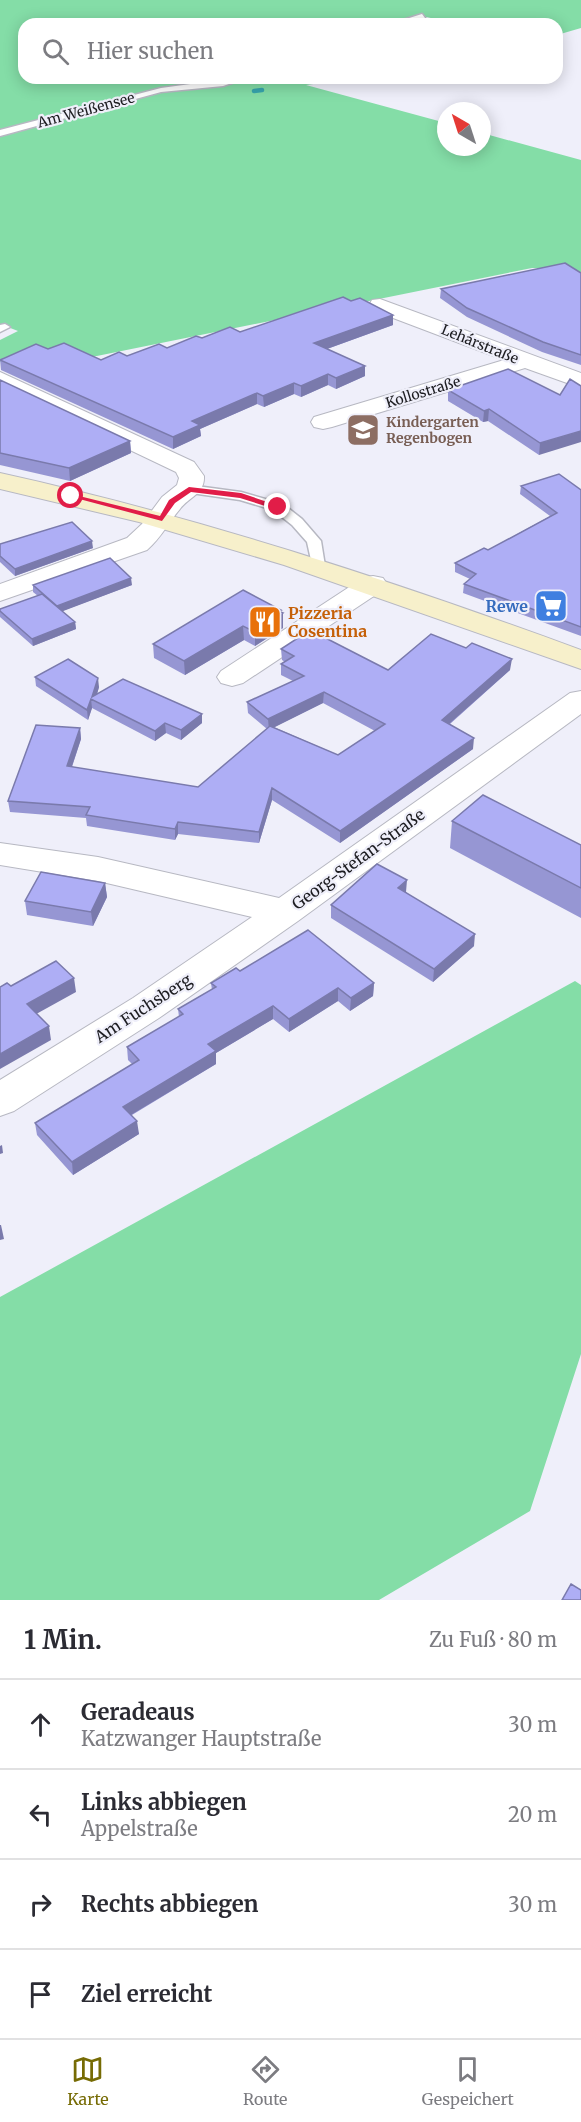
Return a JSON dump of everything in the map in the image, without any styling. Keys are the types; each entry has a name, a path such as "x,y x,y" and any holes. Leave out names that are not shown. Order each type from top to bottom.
{"main road":[{"path":"0,481 162,519 318,566 581,660"}],"street":[{"name":"Lehárstraße","path":"380,305 581,381"},
{"name":"Kollostraße","path":"323,422 524,361"},
{"path":"0,379 185,467 191,473 192,481 189,489 172,502 162,519 147,537 137,544 0,592"},
{"path":"232,677 373,584"},
{"name":"Georg-Stefan-Straße","path":"0,854 98,869 285,912 581,700"},
{"name":"Am Fuchsberg","path":"0,1100 146,1008 285,912"}],"lane":[{"path":"415,18 422,16"},
{"name":"Am Weißensee","path":"0,134 159,90 186,85 228,84"},
{"path":"189,489 241,496 278,507 297,522 314,541 318,566"}],"green space":[{"path":"0,0 581,0 581,28 563,33 563,18 431,18 422,16 415,18 18,18 18,84 313,84 306,85 437,121 437,156 491,156 491,135 581,160 581,279 565,269 532,268 87,358 0,362 0,340 18,331 0,324"},
{"path":"575,981 581,985 581,1354 530,1511 379,1600 0,1600 0,1297"}],"building":[{"path":"565,263 581,273 581,355 543,342 467,308 441,289"},
{"path":"343,297 351,301 360,298 393,315 314,343 365,366 336,378 328,374 301,386 294,383 263,396 257,393 192,421 200,425 173,437 0,360 36,344 48,349 64,343 101,360 119,352 127,356 159,344 167,348 196,336 202,338 230,327 240,332"},
{"path":"508,369 560,395 570,379 581,386 581,431 540,443 489,409 484,411 448,390"},
{"path":"0,380 130,441 69,468 0,453"},
{"path":"559,474 581,490 581,627 464,584 476,574 455,563 484,548 488,550 557,513 521,486"},
{"path":"72,522 92,541 15,569 0,556 0,544"},
{"path":"110,558 131,578 57,606 33,585"},
{"path":"243,590 283,613 255,632 243,626 184,661 153,644"},
{"path":"42,594 75,622 32,639 0,609"},
{"path":"310,630 388,670 431,634 466,648 472,643 512,659 442,720 474,738 340,831 272,788 259,832 178,822 175,829 86,815 90,807 8,801 36,725 80,728 67,766 198,787 270,726 338,755 385,724 324,692 268,719 247,702 304,676 281,664 294,656 281,649"},
{"path":"68,659 98,678 92,697 123,679 202,714 181,730 165,723 155,731 91,699 87,710 35,677"},
{"path":"483,795 581,845 581,888 452,821"},
{"path":"377,864 407,880 398,888 475,934 434,969 331,905"},
{"path":"41,872 105,883 91,912 25,901"},
{"path":"308,930 374,983 351,998 338,988 289,1019 273,1006 208,1044 216,1051 123,1107 137,1121 72,1162 35,1123 139,1060 127,1047 183,1014 178,1009 216,987 211,983 236,968 240,971"},
{"path":"56,961 74,978 27,1004 49,1026 0,1054 0,987 7,983 11,986"},
{"path":"571,1584 581,1590 581,1600 562,1600"}],"waterway":[{"path":"254,91 262,90"}],"place":[{"name":"Kindergarten Regenbogen","path":"363,430"},
{"name":"Rewe","path":"551,606"},
{"name":"Pizzeria Cosentina","path":"265,622"}],"route":[{"path":"71,496 162,519 172,502 189,489 241,496 278,507"}]}
